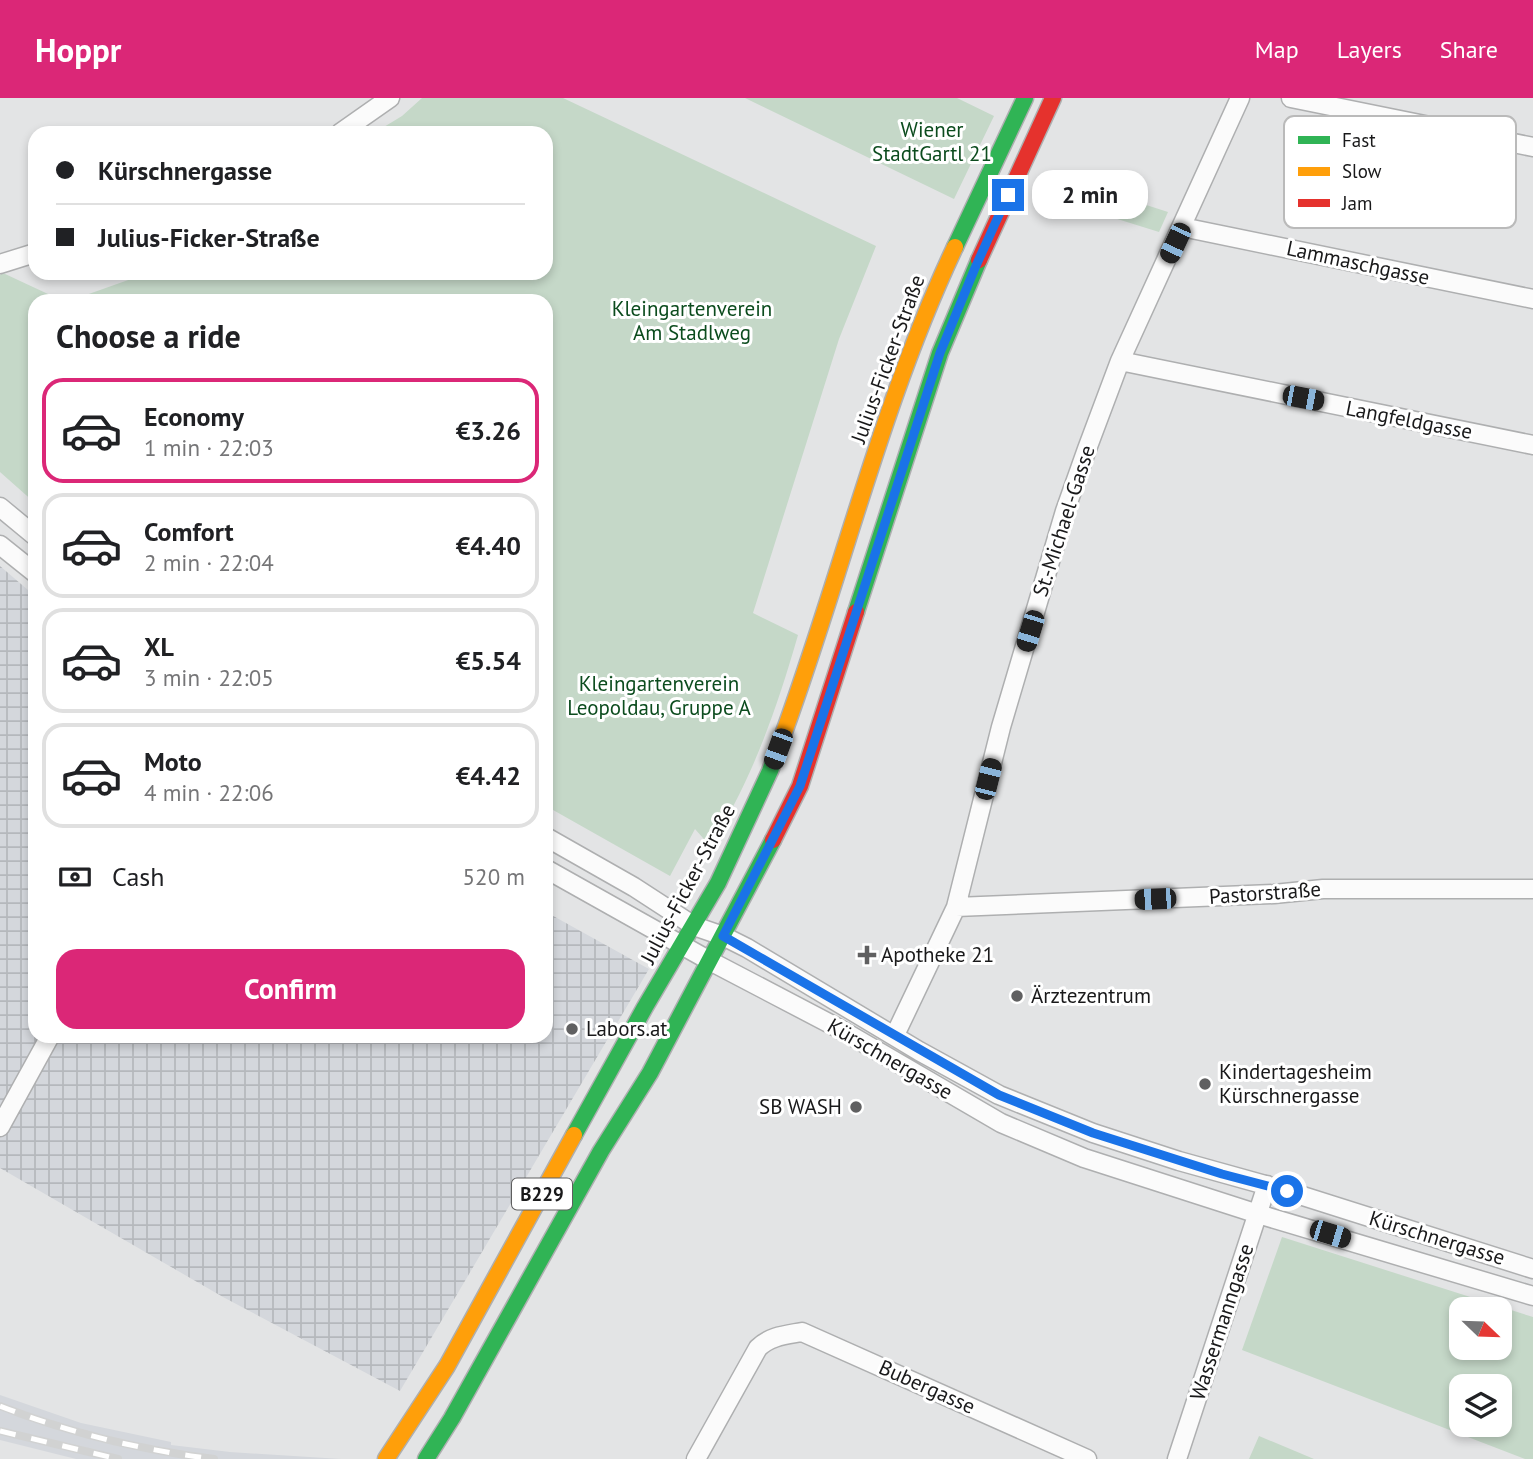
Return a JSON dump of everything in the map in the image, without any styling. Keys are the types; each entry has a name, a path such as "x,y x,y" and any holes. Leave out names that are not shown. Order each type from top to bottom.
{"main road":[{"name":"Julius-Ficker-Straße","path":"386,1459 447,1366 718,883 770,771 811,660 897,384 930,299 1025,98"},
{"name":"B229","path":"426,1459 452,1418 601,1151 650,1073 800,786 940,353 975,268 1054,98"}],"street":[{"path":"350,126 390,98"},
{"name":"St.-Michael-Gasse","path":"895,1035 956,907 1001,727 1065,511 1120,361 1240,98"},
{"path":"1290,98 1379,116"},
{"name":"Lammaschgasse","path":"1182,227 1533,299"},
{"path":"0,264 28,255"},
{"name":"Langfeldgasse","path":"1120,361 1533,445"},
{"path":"0,507 28,530"},
{"path":"0,545 28,567"},
{"name":"Kürschnergasse","path":"553,841 634,887 694,926 723,936 999,1095 1082,1128 1200,1168 1267,1185 1533,1269"},
{"name":"Kürschnergasse","path":"553,873 710,961 838,1028 1001,1123 1084,1158 1258,1214 1533,1296"},
{"name":"Pastorstraße","path":"956,907 1274,894 1323,888 1533,889"},
{"path":"0,1127 46,1043"},
{"name":"Wassermanngasse","path":"1177,1459 1267,1185"},
{"name":"Bubergasse","path":"695,1459 758,1348 765,1341 802,1332 1087,1459"}],"shaded area":[{"path":"0,566 28,590 28,1043 553,1043 553,916 649,969 400,1391 223,1297 0,1168"},
{"path":"0,1395 81,1423 171,1442 171,1445 230,1452 341,1459 76,1459 0,1440"}],"green space":[{"name":"Kleingartenverein Am Stadlweg","path":"422,98 563,98 876,246 839,339 753,613 798,635 781,690 751,770 725,821 710,846 695,829 670,876 553,810 553,294 89,294 128,280 553,280 553,126 386,126"},
{"name":"Wiener StadtGartl 21","path":"745,98 957,98 994,116 954,199"},
{"path":"1044,172 1168,212 1159,232 1034,193"},
{"path":"3,273 48,294 28,294 28,497 0,472 0,275"},
{"path":"1282,1237 1470,1297 1449,1297 1449,1360 1512,1360 1512,1310 1533,1317 1533,1459 1525,1459 1468,1437 1512,1437 1512,1374 1449,1374 1449,1430 1242,1350"},
{"path":"1259,1436 1314,1459 1249,1459"}],"railway":[{"path":"0,1406 106,1439 159,1451 214,1459"},
{"path":"0,1431 118,1459"}],"traffic: fast":[{"path":"955,247 1025,98"},
{"path":"856,612 940,353 979,260"},
{"path":"574,1135 718,883 770,771 780,743"},
{"path":"426,1459 452,1418 601,1151 650,1073 773,840"}],"traffic: slow":[{"path":"780,743 883,431 928,307 955,247"},
{"path":"386,1459 447,1366 574,1135"}],"traffic: jam":[{"path":"979,260 1053,98"},
{"path":"773,840 800,786 856,612"}],"place":[{"name":"Apotheke 21","path":"867,955"},
{"name":"Ärztezentrum","path":"1017,996"},
{"name":"Labors.at","path":"572,1029"},
{"name":"Kindertagesheim Kürschnergasse","path":"1205,1084"},
{"name":"SB WASH","path":"856,1107"}],"route":[{"path":"1008,195 940,353 800,786 723,936 999,1095 1093,1133 1222,1174 1287,1191"}],"park label":[{"name":"Kleingartenverein Leopoldau, Gruppe A","path":"659,696"}]}
